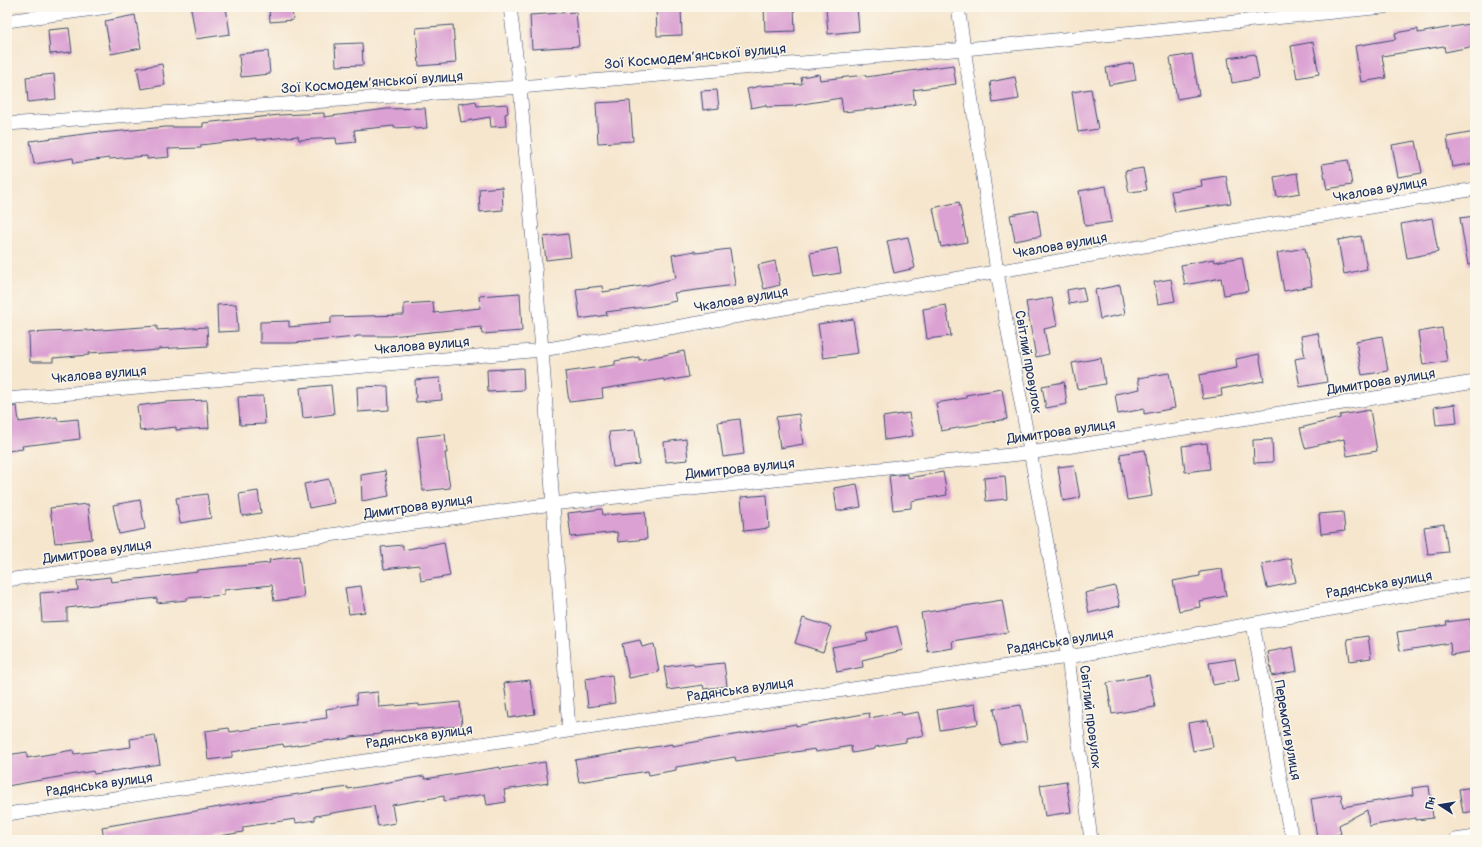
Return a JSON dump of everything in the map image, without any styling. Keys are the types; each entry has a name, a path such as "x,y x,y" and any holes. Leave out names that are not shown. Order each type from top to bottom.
{"street":[{"path":"7,21 108,7"},
{"path":"510,7 520,87 542,350 569,730"},
{"name":"Світлий провулок","path":"958,7 997,272 1029,453 1068,657 1091,840"},
{"name":"Зої Космодем’янської вулиця","path":"7,124 520,87 965,49 1384,7"},
{"name":"Чкалова вулиця","path":"7,399 542,350 1475,189"},
{"name":"Димитрова вулиця","path":"7,580 552,504 1029,453 1475,382"},
{"name":"Радянська вулиця","path":"7,814 1068,657 1475,583"},
{"name":"Перемоги вулиця","path":"1253,624 1288,822 1294,840"},
{"path":"1455,840 1475,836"}],"building":[{"path":"226,7 230,34 196,39 191,9"},
{"path":"269,7 292,7 293,20 270,22"},
{"path":"656,7 681,7 682,35 657,36"},
{"path":"764,7 794,7 795,31 765,32"},
{"path":"826,7 857,7 859,31 828,34"},
{"path":"576,12 579,46 532,49 530,15"},
{"path":"135,15 141,48 111,54 105,21"},
{"path":"1475,23 1475,46 1445,52 1444,46 1382,56 1386,78 1361,82 1355,46 1396,39 1395,33 1418,29 1418,33"},
{"path":"453,25 456,63 419,66 416,28"},
{"path":"69,28 72,52 50,54 48,30"},
{"path":"1313,42 1319,74 1297,78 1291,46"},
{"path":"362,43 363,65 336,66 335,44"},
{"path":"268,51 270,74 241,77 239,54"},
{"path":"1192,54 1199,95 1177,99 1170,58"},
{"path":"1255,54 1259,78 1232,83 1228,58"},
{"path":"1133,63 1136,80 1109,85 1106,68"},
{"path":"162,64 165,85 141,89 137,68"},
{"path":"953,65 956,84 913,90 915,104 891,107 843,112 841,98 796,106 766,107 766,105 751,108 747,89 760,86 802,84 801,77 819,74 820,80 865,75 866,77"},
{"path":"54,74 56,99 28,102 26,77"},
{"path":"1015,77 1019,99 993,103 990,82"},
{"path":"1091,89 1098,129 1078,132 1072,92"},
{"path":"717,90 719,108 703,110 701,91"},
{"path":"476,101 477,106 507,104 508,113 505,114 506,126 491,127 490,117 461,122 458,104"},
{"path":"630,101 633,141 598,143 596,103"},
{"path":"425,108 427,128 394,128 394,126 354,130 356,142 337,144 336,138 299,140 298,136 257,140 257,138 201,145 201,148 168,149 169,157 147,159 147,156 109,158 74,163 73,158 34,164 30,141 100,132 166,127 203,127 203,123 280,115 324,113 324,117 387,109"},
{"path":"1475,132 1475,163 1452,167 1447,137"},
{"path":"1416,141 1422,173 1398,177 1392,145"},
{"path":"1348,160 1352,185 1327,189 1322,164"},
{"path":"1143,168 1147,190 1129,192 1125,171"},
{"path":"1297,173 1300,193 1277,197 1274,177"},
{"path":"1226,176 1231,203 1175,212 1171,191 1202,186 1201,180"},
{"path":"1106,186 1112,222 1085,226 1079,191"},
{"path":"502,187 503,210 480,212 479,189"},
{"path":"959,202 967,242 941,247 933,208"},
{"path":"1037,210 1041,236 1015,241 1010,215"},
{"path":"1475,216 1475,264 1468,265 1460,218"},
{"path":"1432,218 1438,252 1407,258 1401,224"},
{"path":"568,234 571,257 546,260 543,237"},
{"path":"1361,236 1367,269 1344,274 1338,240"},
{"path":"908,237 915,268 894,273 887,241"},
{"path":"837,248 841,273 814,277 810,253"},
{"path":"1305,248 1312,286 1284,291 1277,253"},
{"path":"730,249 735,285 674,293 676,301 652,306 606,312 607,315 580,319 576,289 602,286 603,292 648,285 676,278 672,255 695,251 696,253"},
{"path":"1242,257 1248,291 1224,295 1221,278 1185,285 1181,265 1214,259 1215,262"},
{"path":"775,261 780,285 764,289 758,265"},
{"path":"1171,279 1175,301 1158,304 1154,282"},
{"path":"1120,285 1125,314 1100,319 1095,290"},
{"path":"1083,287 1086,301 1069,304 1067,290"},
{"path":"520,293 522,331 482,334 481,327 391,336 356,336 294,343 260,343 260,322 289,321 289,327 331,323 331,317 404,315 404,304 433,302 434,313 480,308 479,296"},
{"path":"1052,298 1057,326 1044,329 1049,354 1036,357 1026,302"},
{"path":"236,304 238,331 218,332 217,305"},
{"path":"946,305 951,336 927,339 923,309"},
{"path":"853,319 858,353 823,358 818,324"},
{"path":"157,326 157,330 207,327 208,346 133,352 133,350 89,353 89,355 53,358 53,362 30,362 29,333"},
{"path":"1442,328 1447,361 1423,365 1418,332"},
{"path":"1318,333 1327,382 1300,387 1295,359 1305,357 1301,336"},
{"path":"1382,336 1388,371 1362,375 1356,341"},
{"path":"684,351 689,377 664,381 664,379 602,389 603,398 569,402 565,372 615,365 615,361 639,357 639,360"},
{"path":"1259,354 1264,381 1221,389 1222,396 1203,399 1199,375 1237,368 1236,359"},
{"path":"1101,358 1105,384 1077,389 1072,363"},
{"path":"523,368 524,390 488,392 487,370"},
{"path":"1169,373 1175,408 1144,414 1144,409 1118,414 1115,394 1140,389 1138,378"},
{"path":"440,378 442,400 416,402 415,380"},
{"path":"1064,382 1067,404 1046,408 1042,386"},
{"path":"331,385 334,414 303,418 300,388"},
{"path":"388,386 389,410 358,412 357,387"},
{"path":"1002,389 1007,419 941,431 936,403 966,398 966,395"},
{"path":"263,396 265,424 240,425 238,397"},
{"path":"207,400 209,428 176,430 176,427 140,431 137,406 166,402"},
{"path":"1455,404 1457,423 1436,425 1434,407"},
{"path":"17,406 19,422 57,417 58,421 78,419 80,439 22,446 23,449 7,451 7,407"},
{"path":"1370,410 1377,451 1347,456 1344,439 1305,448 1300,428 1340,418 1340,415"},
{"path":"909,413 913,436 885,440 883,417"},
{"path":"799,414 803,444 780,448 776,417"},
{"path":"740,419 744,454 723,457 718,422"},
{"path":"635,430 639,464 613,467 609,432"},
{"path":"445,434 447,453 445,453 450,488 423,491 417,437"},
{"path":"686,439 688,460 666,462 664,442"},
{"path":"1272,439 1273,462 1254,463 1253,440"},
{"path":"1207,443 1210,469 1185,472 1182,446"},
{"path":"1145,450 1152,496 1127,500 1120,454"},
{"path":"1074,465 1080,498 1063,501 1058,467"},
{"path":"385,471 389,496 362,501 361,475"},
{"path":"943,472 947,495 911,501 911,508 893,510 889,476 908,474 908,478"},
{"path":"1005,476 1007,499 986,501 984,478"},
{"path":"329,479 334,503 309,508 304,484"},
{"path":"857,484 861,507 837,511 834,488"},
{"path":"258,491 261,513 242,516 239,494"},
{"path":"207,494 211,518 180,523 176,498"},
{"path":"767,495 769,528 744,531 741,497"},
{"path":"140,500 145,529 119,534 113,505"},
{"path":"88,504 92,539 55,543 50,508"},
{"path":"602,509 603,515 645,512 647,539 618,542 617,532 571,537 568,513"},
{"path":"1343,512 1345,531 1321,534 1319,514"},
{"path":"1444,524 1448,552 1428,554 1424,527"},
{"path":"444,542 450,576 421,581 419,565 384,569 381,547 403,545 403,550"},
{"path":"299,556 304,597 274,601 272,585 224,590 224,595 187,598 187,600 157,603 157,598 67,608 67,621 42,622 40,593 78,590 77,581 110,577 111,582 198,572 198,570 270,563 269,560"},
{"path":"1291,558 1296,582 1267,588 1262,564"},
{"path":"1222,569 1226,596 1199,601 1200,607 1179,611 1173,581 1200,576 1200,572"},
{"path":"361,586 365,612 349,614 345,588"},
{"path":"1115,586 1120,606 1089,613 1085,593"},
{"path":"1002,600 1008,632 952,641 953,648 928,652 921,613"},
{"path":"803,618 831,627 823,652 795,643"},
{"path":"1470,619 1475,651 1451,655 1450,643 1400,651 1397,632 1447,625 1446,622"},
{"path":"897,626 903,650 862,660 863,667 837,672 832,647 868,640 866,634"},
{"path":"1368,636 1371,658 1350,661 1347,639"},
{"path":"640,640 642,647 654,644 659,672 629,678 622,644"},
{"path":"1293,647 1297,671 1272,676 1268,652"},
{"path":"1235,659 1239,680 1213,685 1209,663"},
{"path":"693,663 694,666 724,663 727,686 704,689 703,685 668,690 664,667"},
{"path":"612,675 615,703 588,707 585,679"},
{"path":"1149,675 1155,707 1112,714 1107,683"},
{"path":"530,680 535,714 509,718 504,683"},
{"path":"378,692 379,707 419,704 419,706 460,702 462,726 381,732 381,734 284,747 283,744 232,752 232,757 208,760 205,731 229,728 230,732 327,718 326,709 357,704 356,694"},
{"path":"975,704 978,724 940,730 937,710"},
{"path":"1021,705 1027,741 1000,745 994,709"},
{"path":"901,712 902,715 918,712 924,735 906,739 906,742 875,747 875,749 852,753 851,746 816,752 815,749 736,761 735,757 676,767 676,770 649,775 648,771 579,782 575,760 672,744 672,746 796,724 796,726 869,713 870,718"},
{"path":"1208,720 1213,747 1193,751 1188,723"},
{"path":"155,735 160,764 94,774 93,771 7,786 7,755 27,752 27,758 73,750 74,754 131,747 130,739"},
{"path":"545,762 548,783 504,790 506,802 487,805 485,794 444,801 444,796 392,805 395,823 378,826 374,806 315,816 315,820 296,823 295,819 243,827 243,832 197,840 104,840 102,827 278,797 348,787 348,789 424,776 425,779 500,767 500,769"},
{"path":"1066,781 1071,812 1045,816 1040,785"},
{"path":"1429,786 1433,818 1416,820 1416,818 1369,826 1367,810 1339,825 1341,834 1317,838 1311,799 1341,794 1343,807 1413,795 1412,788"},
{"path":"1475,787 1475,811 1463,813 1459,789"}]}
